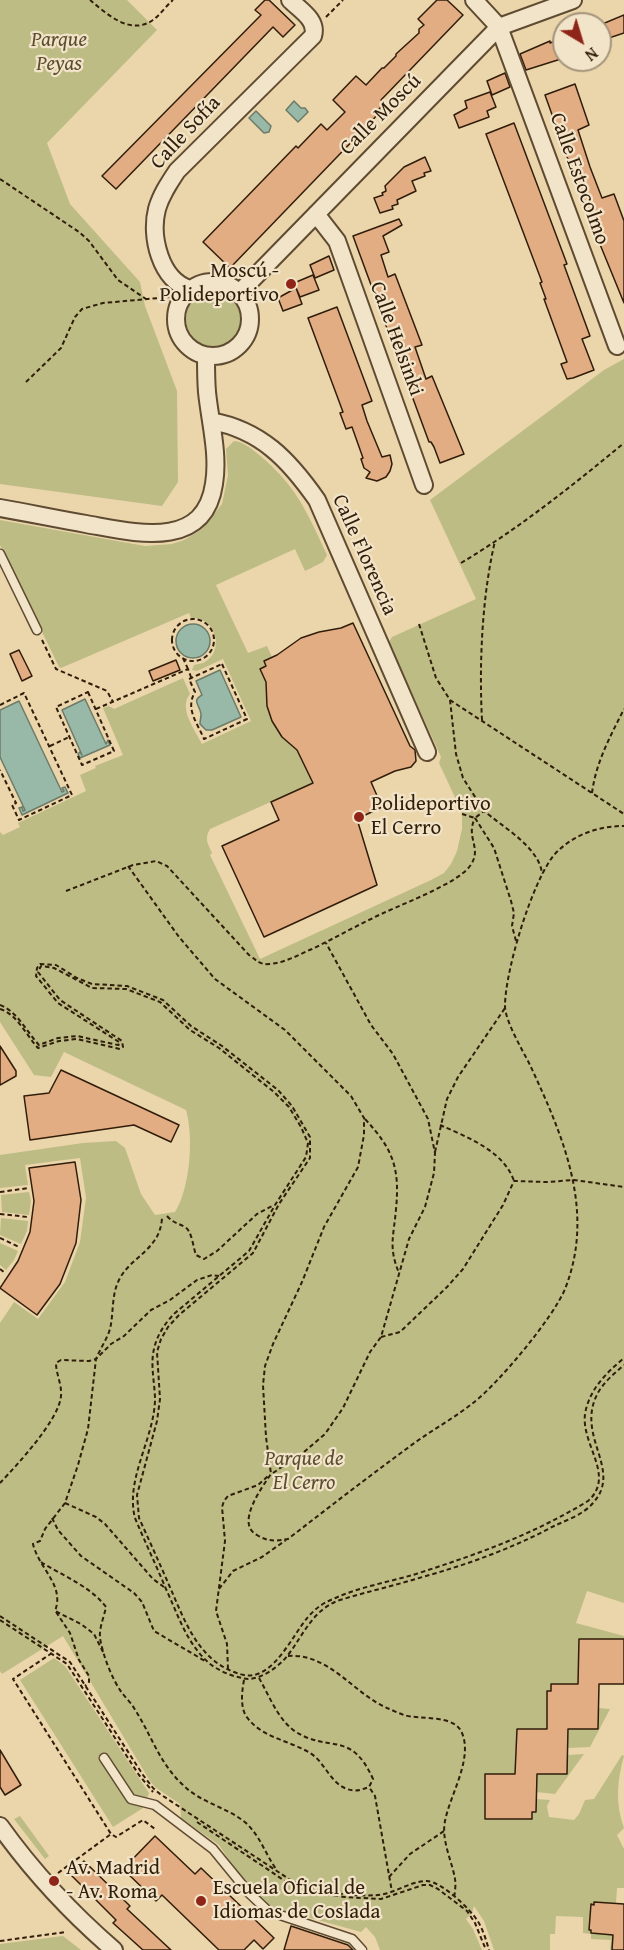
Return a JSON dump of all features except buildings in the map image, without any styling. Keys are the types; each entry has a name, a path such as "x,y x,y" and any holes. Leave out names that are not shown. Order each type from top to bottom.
{"street":[{"path":"290,0 317,21"},
{"path":"474,0 499,27"},
{"name":"Calle Moscú","path":"240,292 499,27 573,0"},
{"name":"Calle Sofía","path":"190,289 180,286 173,279 163,263 157,245 154,226 162,197 177,171 313,36 317,21"},
{"name":"Calle Estocolmo","path":"499,27 617,346"},
{"name":"Calle Helsinki","path":"316,214 337,241 424,485"},
{"path":"214,281 221,282 240,292 251,313 251,324 245,340 231,352 219,356 206,356 189,348 181,338 176,316 179,304 190,289 214,281"},
{"path":"0,508 128,532 152,534 178,530 200,517 212,495 215,463 207,390 206,356"},
{"name":"Calle Florencia","path":"211,421 231,425 251,433 268,445 302,479 317,500 427,752"},
{"path":"0,1826 58,1897 111,1949"}],"lane":[{"path":"0,554 37,630"},
{"path":"104,1758 131,1799 155,1804 213,1849 249,1893 268,1911 352,1939 362,1950"}],"path":[{"path":"90,0 113,19 130,26 140,26 152,21 173,0"},
{"path":"317,21 342,0"},
{"path":"0,179 79,232 89,241 118,280 146,299"},
{"path":"26,382 61,348 75,317 82,309 103,303 173,298"},
{"path":"461,563 495,541 624,443"},
{"path":"482,721 482,662 486,598 495,541"},
{"path":"183,658 192,661 199,660 210,652 213,646 213,633 204,623 185,621 175,630 172,643 183,658 191,677 189,679 195,692 190,701 190,707 204,738 247,719 222,664 191,677"},
{"path":"419,624 436,678 450,700 624,814"},
{"path":"37,630 56,669 108,691 113,702"},
{"path":"96,710 188,669"},
{"path":"88,692 114,751 82,765 56,707 88,692 92,685"},
{"path":"0,705 24,693 72,795 19,820 12,805 16,803 0,770"},
{"path":"450,700 456,754 463,778 484,811 531,849 538,858 542,874"},
{"path":"592,794 600,757 624,709"},
{"path":"49,747 69,737"},
{"path":"66,891 128,866 156,861 167,866 258,963 269,964 290,959 326,943 454,879 470,866 476,846 471,836 471,825 475,818 484,811"},
{"path":"462,814 475,818 494,848 514,913 512,926 516,941"},
{"path":"228,1671 226,1644 216,1611 225,1541 222,1507 224,1501 228,1496 258,1485 304,1452 325,1434 343,1408 370,1352 381,1337 409,1239 425,1207 434,1173 440,1125 447,1099 458,1077 505,1008 516,941 542,874 555,855 581,834 610,826 624,826"},
{"path":"128,866 179,937 214,979 285,1030 351,1096 364,1118 381,1136 392,1157 397,1181 396,1210 391,1240 392,1258 399,1273"},
{"path":"326,943 370,1024 393,1054 428,1119 435,1154"},
{"path":"0,1007 8,1008 39,1045 58,1038 77,1036 118,1045 119,1042 58,1003 36,976 40,964 56,965 92,984 127,986 163,1000 191,1026 222,1046 278,1090 292,1106 310,1137 310,1158 279,1204 253,1252 179,1315 168,1327 157,1352 160,1399 157,1421 137,1495 139,1518 191,1636 212,1660 228,1671 244,1680 258,1677 277,1665 287,1656 310,1621 322,1609 337,1601 432,1575 520,1544 593,1504 601,1492 605,1478 604,1465 595,1446 591,1430 591,1415 598,1393 609,1378 624,1365"},
{"path":"0,1007 15,1019 38,1048 59,1041 77,1039 120,1049 123,1047 122,1041 60,1000 38,972 41,966 54,968 93,988 126,990 160,1002 190,1030 219,1048 274,1092 289,1107 308,1143 306,1157 249,1251 175,1313 165,1324 153,1350 155,1400 153,1419 133,1493 133,1509 188,1639 210,1664"},
{"path":"219,1590 233,1571 262,1557 288,1539 433,1429 460,1414 475,1402 529,1342 564,1291 577,1243 578,1214 574,1180 555,1123 505,1008"},
{"path":"288,1539 274,1541 262,1539 248,1526 249,1513 271,1474 263,1385 265,1366 324,1227 358,1167 364,1135 364,1118"},
{"path":"381,1337 400,1332 463,1269 503,1206 514,1181 511,1170 483,1146 440,1125"},
{"path":"514,1181 574,1180 624,1187"},
{"path":"0,1192 29,1188"},
{"path":"167,1216 172,1222 186,1227 196,1255 204,1259 217,1251 257,1214 275,1205"},
{"path":"0,1214 28,1218"},
{"path":"55,1611 59,1601 56,1587 39,1561 33,1544 40,1541 52,1518 65,1503 88,1429 96,1359 110,1331 116,1286 122,1275 152,1245 162,1217"},
{"path":"0,1238 20,1247"},
{"path":"0,1269 5,1273"},
{"path":"0,1483 26,1454 57,1409 62,1396 56,1363 60,1360 89,1361 96,1359 151,1310 170,1300 197,1280 212,1275 219,1276"},
{"path":"52,1518 58,1530 81,1557 134,1593 142,1602 154,1631 167,1641 228,1671 245,1676 258,1673 274,1663 284,1653 306,1619 320,1605 337,1597 510,1542 535,1531 588,1501 593,1496 600,1479 598,1465 586,1432 585,1415 594,1389 604,1374 624,1358"},
{"path":"65,1503 96,1517 105,1524 153,1579 166,1588"},
{"path":"39,1561 88,1590 106,1607 100,1635 103,1652"},
{"path":"55,1611 81,1624 94,1634 121,1692 134,1707 152,1745 165,1765 192,1792 209,1804 244,1821 256,1833 267,1856 285,1881"},
{"path":"55,1611 70,1634 79,1659 89,1676 89,1682 84,1687"},
{"path":"0,1618 70,1662 151,1791 285,1881 305,1891 344,1897 381,1899 392,1893"},
{"path":"0,1618 67,1664 153,1788 292,1881 305,1887 323,1891 380,1895 430,1885 454,1899 467,1911 476,1923 487,1950"},
{"path":"52,1653 14,1679 111,1834 116,1837 143,1820 155,1829"},
{"path":"287,1656 297,1655 336,1671 383,1707 405,1716 433,1718 455,1724 462,1731 465,1746 460,1775 444,1831 455,1881 454,1899"},
{"path":"244,1680 242,1705 245,1714 254,1725 265,1734 279,1738 312,1754 320,1761 330,1777 344,1788 356,1791 369,1787 373,1779 358,1755 345,1746 308,1738 294,1731 280,1717 258,1677"},
{"path":"369,1787 375,1796 392,1893"},
{"path":"389,1877 411,1854 444,1831"},
{"path":"55,1875 111,1834"},
{"path":"0,1941 66,1932"}],"green space":[{"name":"Parque Peyas","path":"0,0 127,0 157,30 47,143 70,204 140,282 145,306 177,391 178,482 162,506 0,484"},
{"path":"208,291 220,291 234,299 242,313 240,330 234,339 220,347 208,347 191,335 186,325 186,313 198,296"},
{"name":"Parque de El Cerro","path":"624,359 624,1603 587,1591 576,1623 624,1636 624,1639 579,1639 578,1677 583,1677 583,1684 551,1684 551,1691 547,1691 547,1721 551,1729 517,1729 515,1767 520,1774 485,1774 485,1819 532,1819 532,1812 536,1812 536,1799 550,1800 547,1806 549,1817 574,1820 585,1800 594,1799 622,1755 624,1756 618,1801 624,1828 617,1835 624,1849 624,1888 617,1888 616,1903 594,1902 594,1905 591,1905 589,1930 592,1933 613,1935 612,1950 610,1950 611,1940 591,1939 591,1934 583,1933 583,1917 556,1916 555,1934 550,1934 550,1950 494,1950 484,1921 474,1906 472,1913 466,1919 482,1950 380,1950 375,1937 366,1927 361,1932 271,1907 246,1885 219,1845 181,1818 180,1804 150,1781 63,1636 2,1674 0,1671 0,1323 14,1302 38,1319 65,1282 80,1242 86,1198 80,1158 25,1165 28,1185 0,1188 0,1155 83,1143 116,1141 125,1148 141,1194 155,1215 175,1212 180,1202 187,1177 190,1134 186,1110 64,1052 51,1077 34,1075 0,1022 0,832 3,835 20,827 18,823 86,791 80,775 96,768 95,766 123,755 103,708 109,706 114,709 183,678 190,694 186,706 187,712 202,744 251,721 223,659 197,671 192,670 194,665 210,658 216,643 212,628 200,619 191,618 189,613 59,667 0,545 0,520 145,546 172,544 184,540 201,530 222,504 228,475 226,449 234,441 247,446 271,465 299,500 327,555 323,562 305,571 295,549 216,585 248,653 267,646 272,657 264,661 266,666 260,669 266,682 267,706 272,721 282,737 297,750 313,783 210,829 207,836 212,853 210,855 260,959 431,880 444,873 451,864 457,851 462,829 462,814 439,763 441,757 389,642 392,637 476,599 430,500 604,370"},
{"path":"29,1192 31,1201 29,1215 2,1212 1,1195"},
{"path":"1,1218 28,1221 27,1231 21,1244 0,1235"},
{"path":"0,1243 18,1251 6,1270 0,1265"},
{"path":"54,1658 65,1666 149,1793 143,1808 113,1827 20,1680"},
{"path":"598,1708 610,1709 590,1747 568,1748 566,1729 579,1718 579,1729 598,1729"},
{"path":"584,1754 555,1794 536,1792 534,1774 566,1774 568,1755"},
{"path":"20,1816 49,1856 45,1859 14,1819"},
{"path":"63,1936 81,1950 0,1950 0,1944"}],"shaded area":[{"path":"294,101 308,112 298,122 286,110"},
{"path":"256,111 271,126 269,132 264,133 249,118"},
{"path":"193,624 205,629 210,641 205,653 193,658 181,653 176,641 181,629"},
{"path":"220,670 241,717 212,730 206,730 200,724 201,714 197,699 202,695 196,681"},
{"path":"85,699 106,744 108,740 110,745 80,758 78,754 80,752 82,755 62,710"},
{"path":"19,701 62,792 64,791 62,788 65,787 68,793 22,815 19,808 22,807 23,811 25,810 0,757 0,710"}],"place":[{"name":"Moscú - Polideportivo","path":"291,284"},
{"name":"Polideportivo El Cerro","path":"359,817"},
{"name":"Av. Madrid - Av. Roma","path":"54,1881"},
{"name":"Escuela Oficial de Idiomas de Coslada","path":"201,1901"}]}
